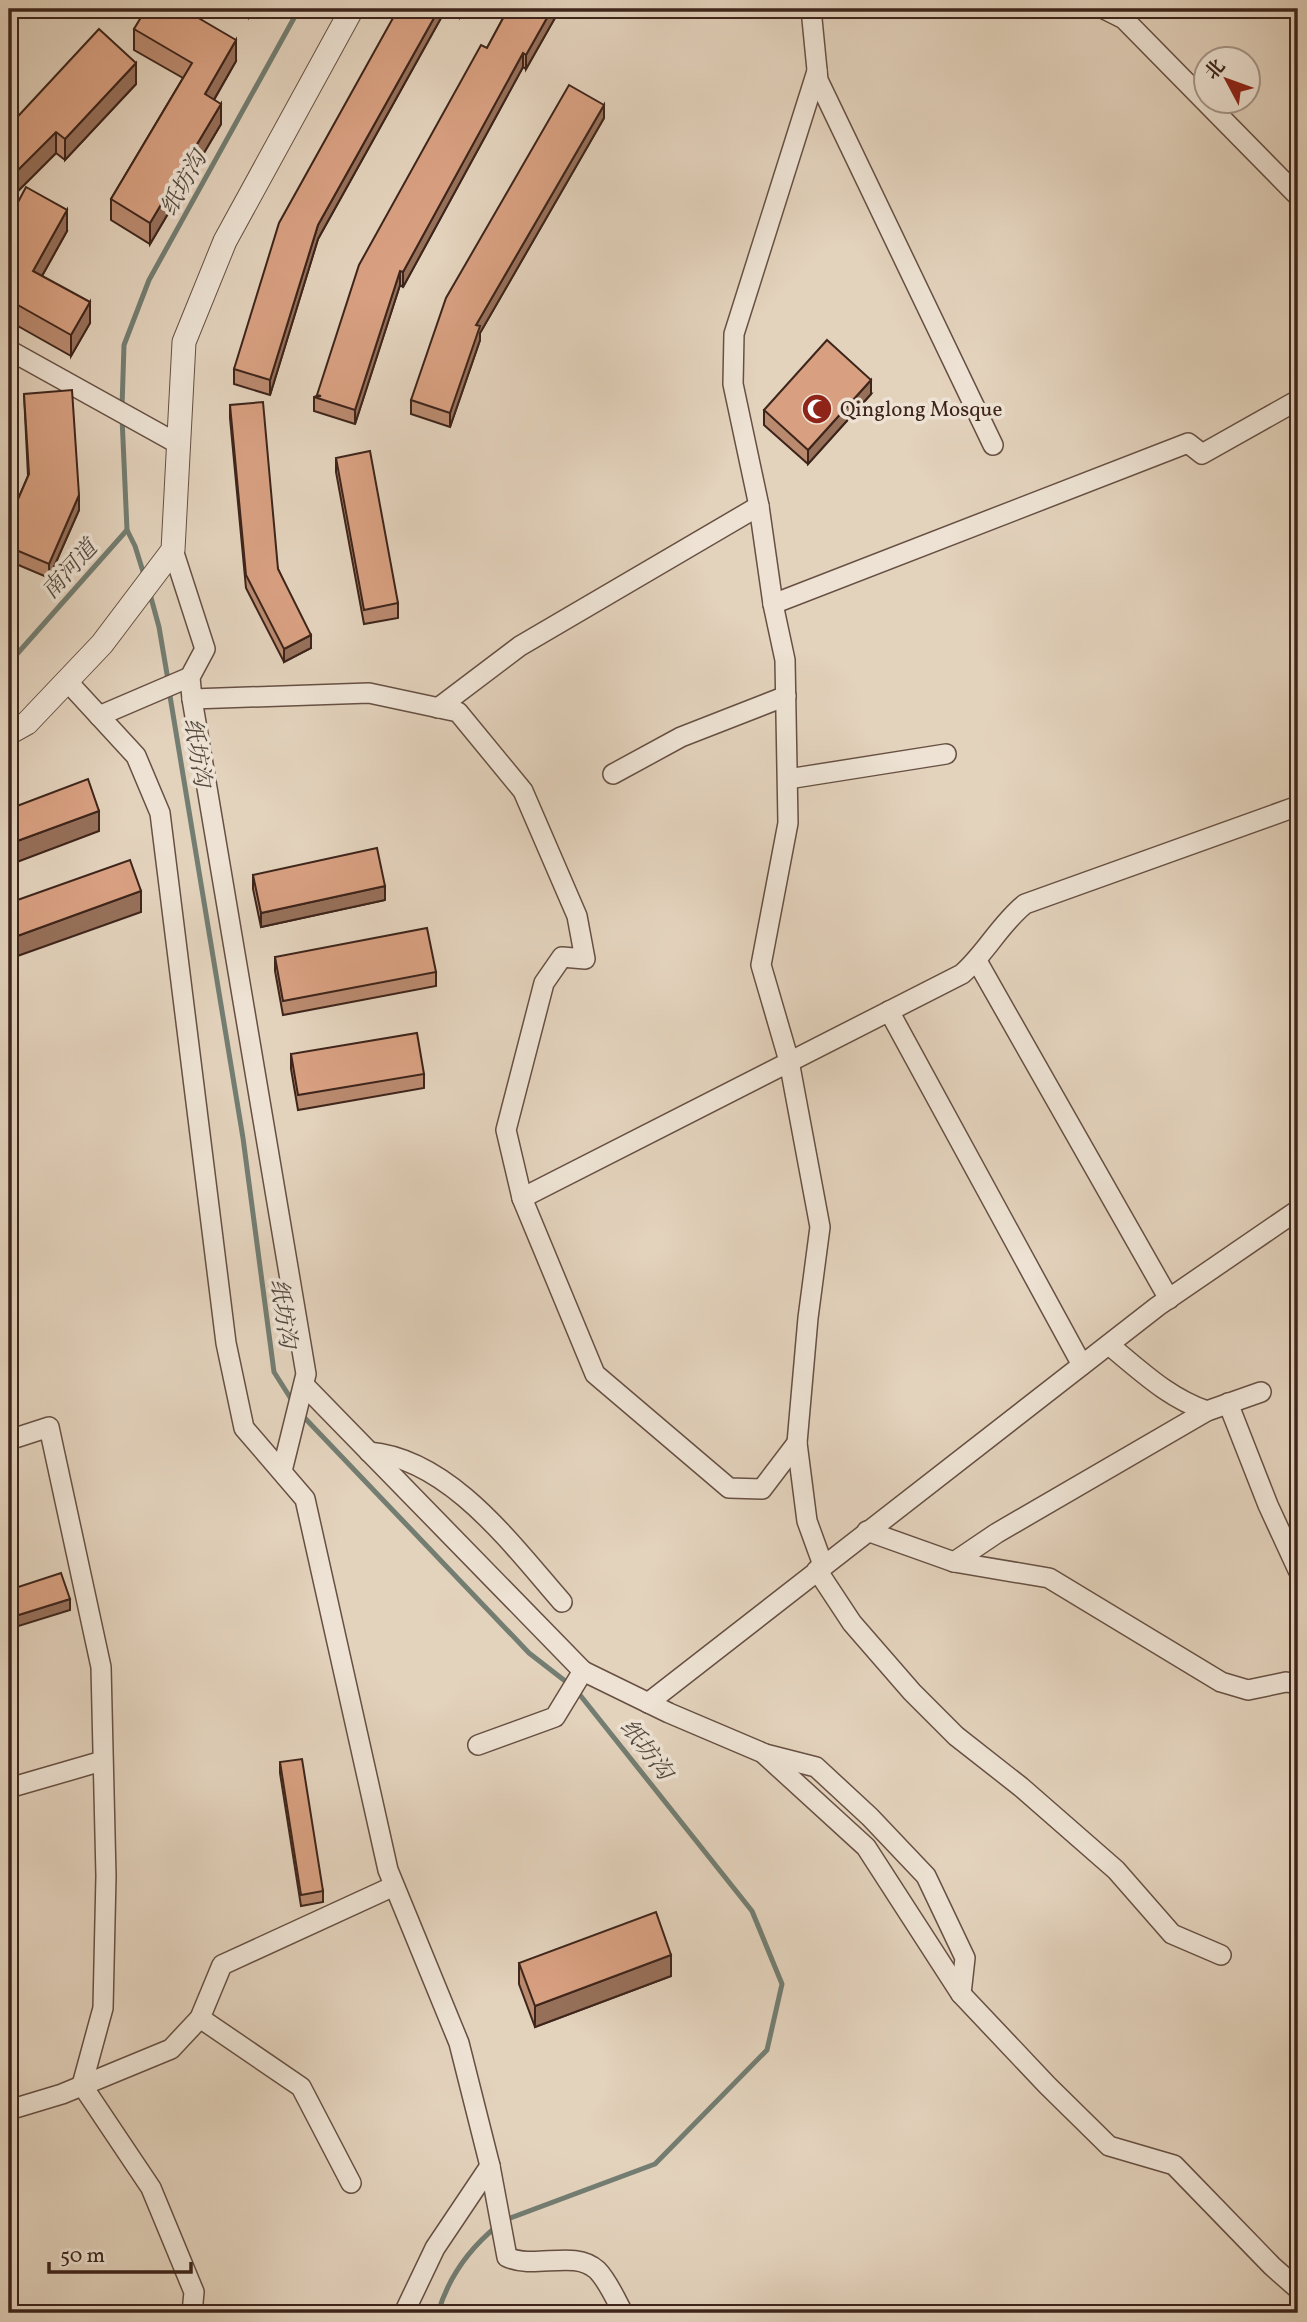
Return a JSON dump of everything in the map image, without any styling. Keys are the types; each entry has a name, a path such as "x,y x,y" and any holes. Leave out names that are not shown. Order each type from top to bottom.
{"street":[{"path":"99,716 183,680 205,649 167,558 180,445 184,342 225,241 352,9"},
{"path":"811,9 818,80 993,445"},
{"path":"1104,9 1125,19 1298,196"},
{"path":"817,71 734,334 733,384 759,506 773,604 785,660 788,823 761,965 789,1061 820,1227 808,1318 797,1443 807,1521 820,1568 852,1623 912,1692 956,1736 1021,1787 1116,1870 1172,1934 1221,1955"},
{"path":"9,351 180,445"},
{"path":"773,604 1188,443 1202,454 1298,400"},
{"path":"438,708 520,646 759,506"},
{"path":"9,733 27,723 102,644 167,558"},
{"path":"183,680 192,699 306,1374 282,1471"},
{"path":"67,681 136,755 160,813 226,1343 244,1428 306,1499 388,1870 459,2043 490,2166 507,2257 521,2263 577,2260 597,2270 622,2313"},
{"path":"192,699 369,693 458,712 523,791 577,916 585,959 562,957 544,983 506,1130 522,1198 595,1374 729,1488 762,1489 797,1443"},
{"path":"613,774 681,737 786,696"},
{"path":"788,779 946,754"},
{"path":"522,1198 962,974 977,961 1010,916 1025,904 1252,821 1298,807"},
{"path":"977,961 1169,1299"},
{"path":"889,1011 1082,1365"},
{"path":"648,1703 1108,1345 1169,1299 1298,1210"},
{"path":"1108,1345 1166,1392 1184,1403 1208,1411"},
{"path":"303,1392 369,1452 575,1684 648,1703 763,1753 816,1767 870,1817 926,1876 965,1958 961,1994"},
{"path":"954,1562 1208,1411 1261,1392"},
{"path":"1228,1403 1268,1505 1298,1570"},
{"path":"9,1440 49,1427 101,1667 106,1876 103,2008 82,2085 151,2188 194,2292 192,2313"},
{"path":"369,1452 395,1454 438,1478 486,1516 562,1602"},
{"path":"867,1531 954,1562 1049,1578 1221,1682 1248,1690 1286,1682 1298,1684"},
{"path":"478,1745 555,1717 575,1684"},
{"path":"763,1753 866,1847 961,1994 1109,2146 1174,2165 1272,2266 1298,2289"},
{"path":"9,1788 102,1761"},
{"path":"9,2110 82,2085 171,2049 200,2018 222,1965 394,1886"},
{"path":"200,2018 301,2087 351,2183"},
{"path":"404,2313 435,2248 490,2166"}],"building":[{"path":"146,9 183,9 236,40 205,94 221,104 150,223 111,199 192,63 134,29"},
{"path":"398,9 439,9 318,225 270,380 234,369 279,223"},
{"path":"508,9 552,9 526,55 523,53 403,272 400,271 355,410 314,397 321,396 317,395 359,265 481,45 487,48"},
{"path":"99,29 136,63 65,139 56,132 9,179 9,126"},
{"path":"569,85 604,105 476,325 480,326 450,413 411,400 446,298"},
{"path":"26,187 67,210 33,271 90,302 71,335 9,300 9,219"},
{"name":"Qinglong Mosque","path":"827,340 871,380 808,450 764,410"},
{"path":"72,390 79,495 49,564 9,547 9,520 29,474 24,394"},
{"path":"263,402 278,569 311,635 284,649 246,575 230,405"},
{"path":"370,451 398,603 364,610 336,458"},
{"path":"88,779 99,811 9,844 9,809"},
{"path":"377,848 385,886 261,913 253,875"},
{"path":"130,860 141,891 9,939 9,903"},
{"path":"427,928 436,972 283,1001 275,957"},
{"path":"417,1033 424,1074 298,1095 291,1054"},
{"path":"61,1573 70,1599 9,1618 9,1590"},
{"path":"302,1759 323,1891 301,1895 280,1762"},
{"path":"656,1912 671,1955 535,2006 519,1963"}],"waterway":[{"name":"纸坊沟","path":"122,407 124,345 149,280 299,9"},
{"name":"纸坊沟","path":"122,417 127,530 145,578"},
{"name":"南河道","path":"9,663 127,530"},
{"name":"纸坊沟","path":"150,594 168,680"},
{"name":"纸坊沟","path":"169,690 243,1138 274,1372 293,1402"},
{"name":"纸坊沟","path":"300,1413 529,1653 569,1684"},
{"name":"纸坊沟","path":"505,2220 655,2164 767,2050 782,1984 752,1911 576,1690"},
{"name":"纸坊沟","path":"438,2313 461,2265 477,2244 497,2226"}],"place":[{"name":"Qinglong Mosque","path":"817,409"}]}
